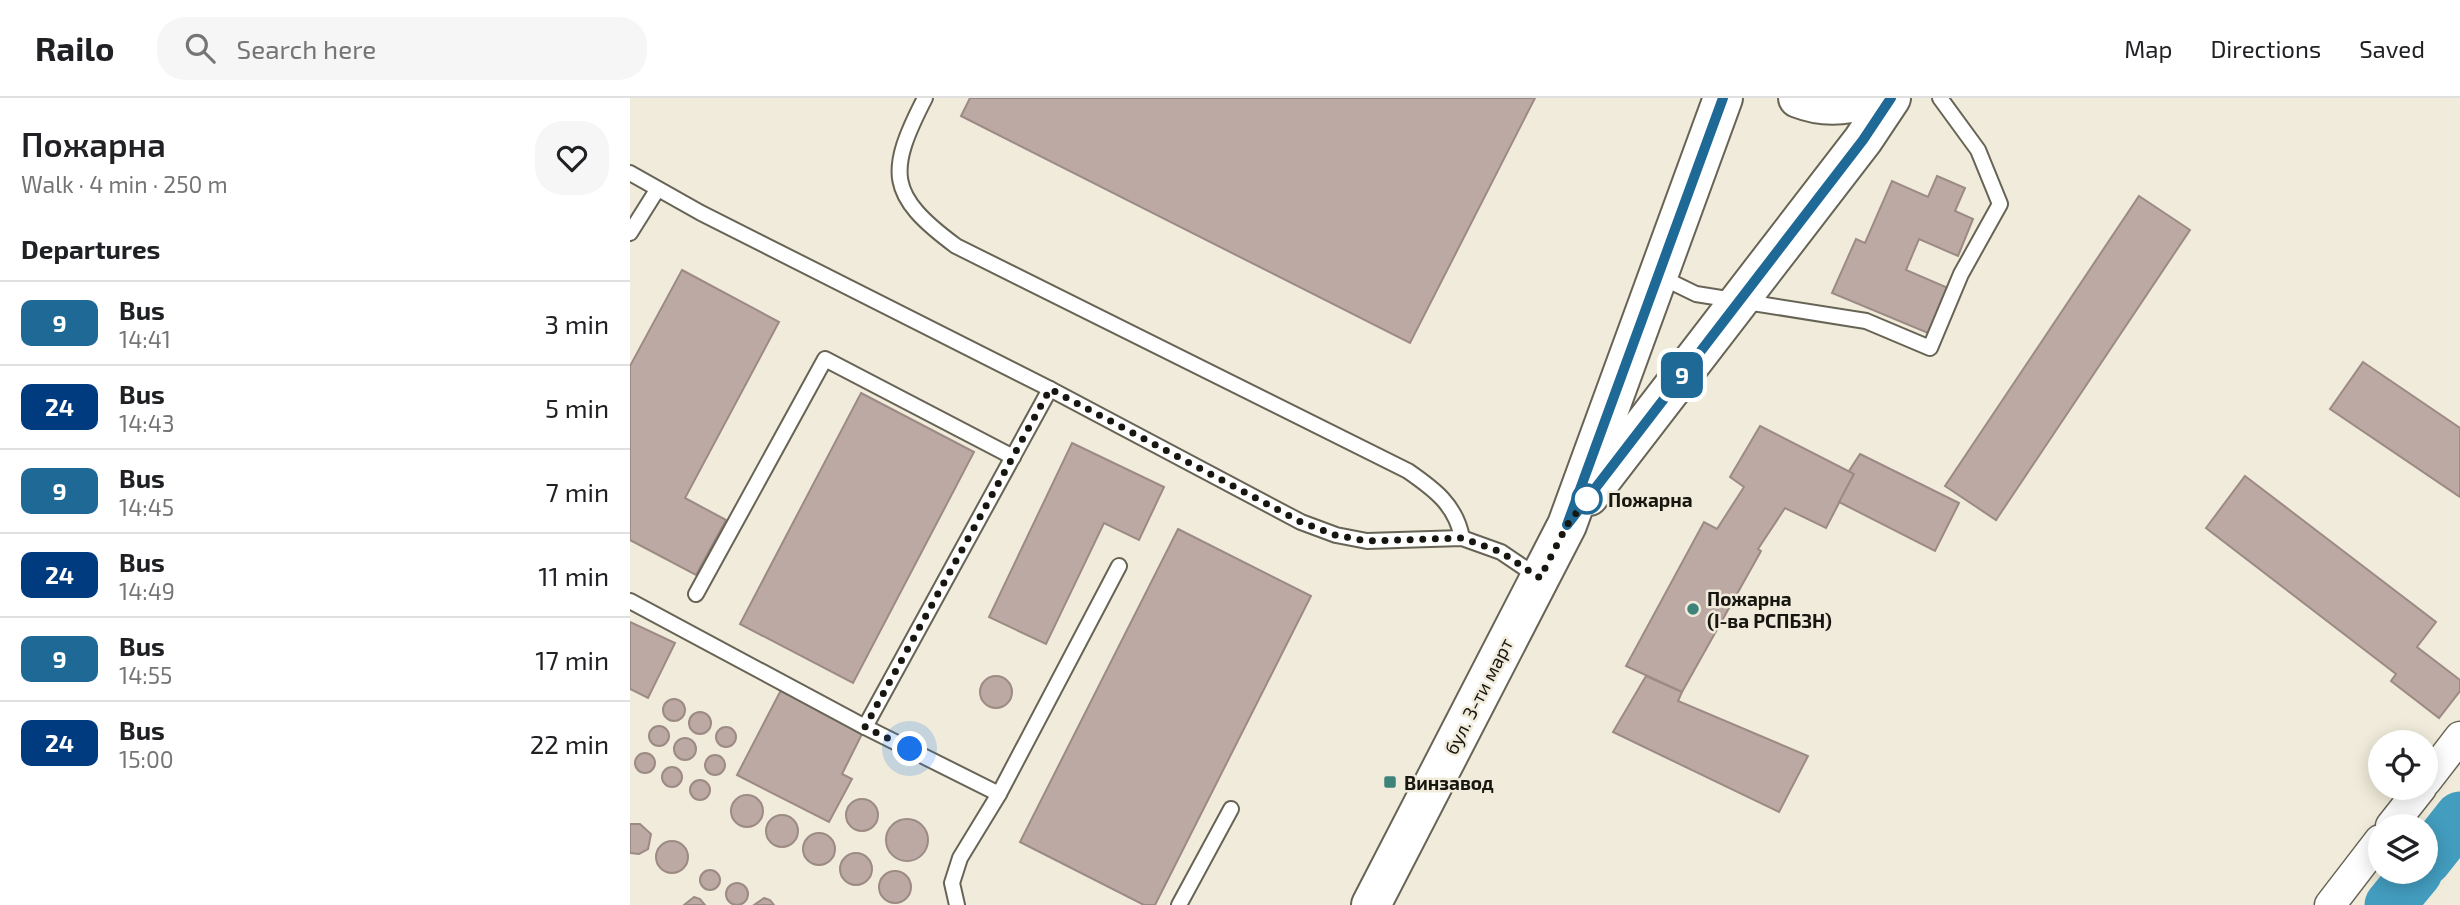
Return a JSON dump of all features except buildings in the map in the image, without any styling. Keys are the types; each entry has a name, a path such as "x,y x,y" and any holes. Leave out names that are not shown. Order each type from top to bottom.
{"main road":[{"name":"бул. 3-ти март","path":"1371,905 1567,525 1723,98"},
{"path":"1798,98 1813,104 1836,105 1867,98"},
{"name":"бул. 3-ти март","path":"1567,525 1863,140 1891,98"}],"street":[{"path":"2438,766 2460,737"},
{"path":"2400,814 2412,800"},
{"path":"2330,905 2368,856"}],"lane":[{"path":"925,98 899,153 900,182 915,210 939,234 956,246 1408,471 1448,503 1460,525 1462,538"},
{"path":"1658,275 1696,294 1741,299 1866,321 1930,348 1961,274 2000,204 1978,150 1940,98"},
{"path":"630,173 657,190 1050,389 1301,522 1335,535 1367,541 1462,538 1501,552 1540,578"},
{"path":"630,233 657,190"},
{"path":"696,594 825,359 1013,457"},
{"path":"865,727 1050,389"},
{"path":"957,905 952,883 960,858 999,794 1119,566"},
{"path":"630,601 865,727 999,794"},
{"path":"1179,905 1231,809"}],"waterway":[{"path":"2438,845 2460,817"},
{"path":"2390,905 2407,884"}],"bus line":[{"name":"9","path":"1723,98 1567,525 1863,140 1891,98"}],"place":[{"name":"Пожарна","path":"1587,499"},
{"name":"Пожарна (I-ва РСПБЗН)","path":"1693,609"},
{"name":"Винзавод","path":"1390,782"}],"route":[{"path":"910,749 865,727 1050,389 1301,522 1335,535 1367,541 1462,538 1501,552 1540,578 1567,525 1587,499"}]}
